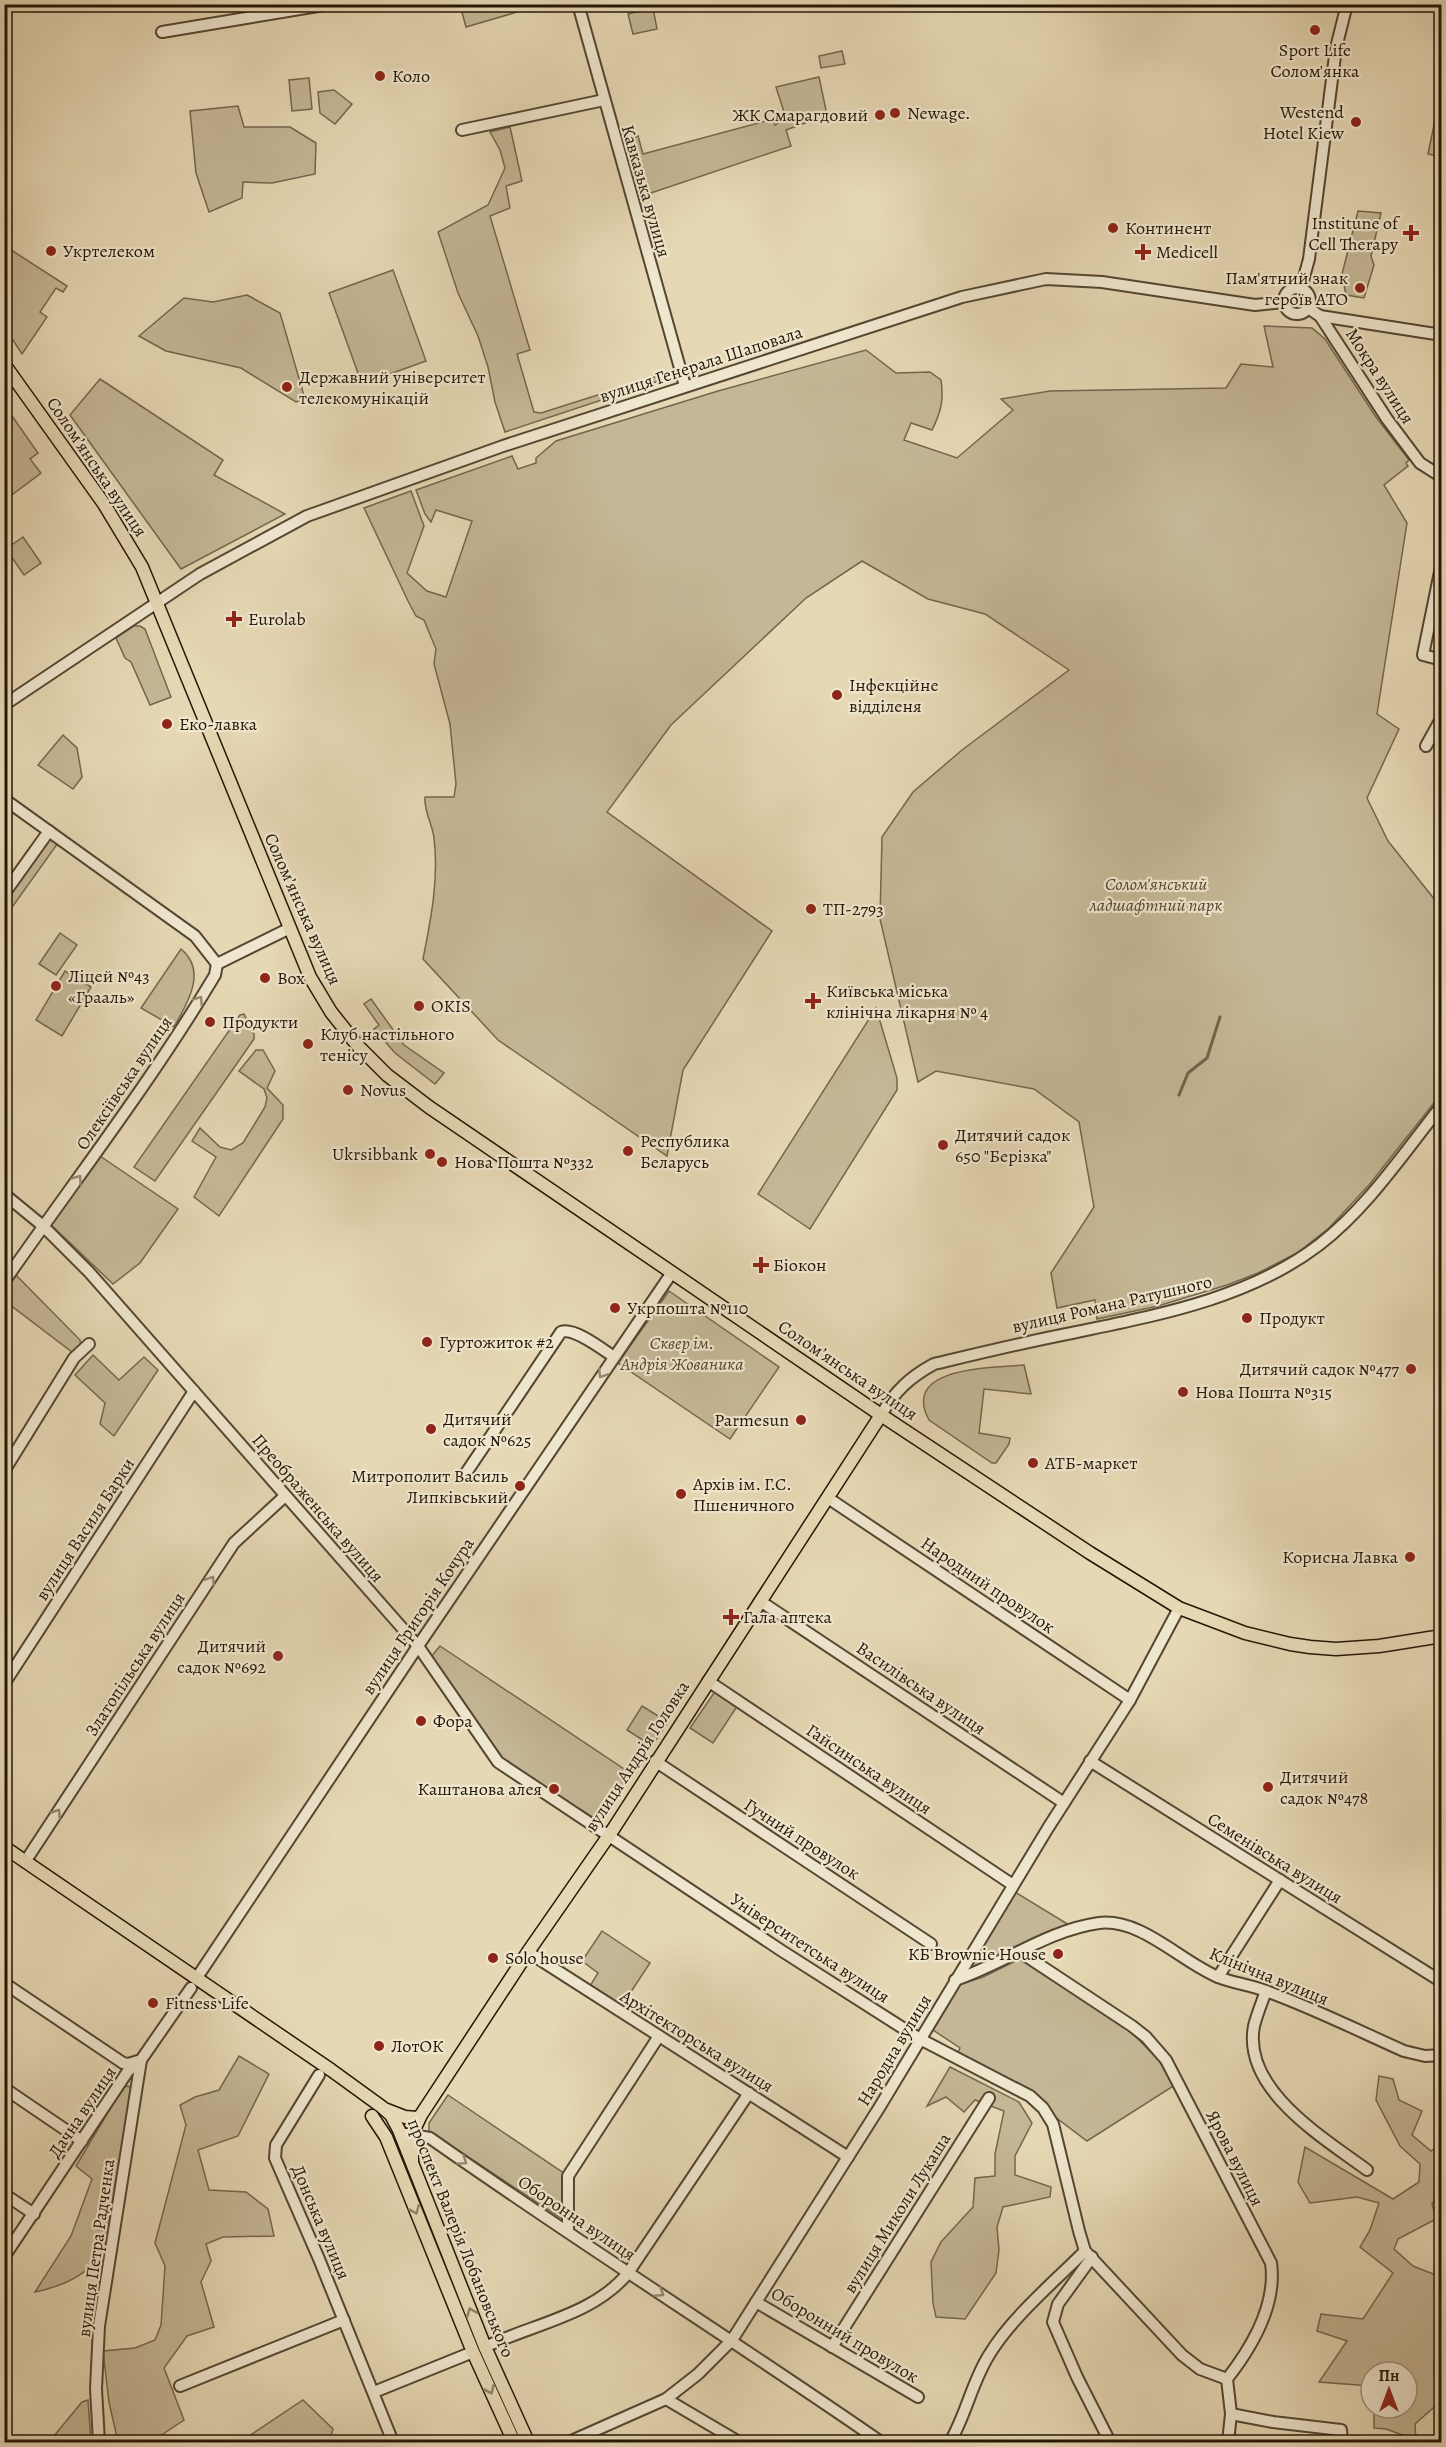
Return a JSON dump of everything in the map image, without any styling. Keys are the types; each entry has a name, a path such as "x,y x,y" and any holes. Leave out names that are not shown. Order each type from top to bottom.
{"main road":[{"name":"Соломʼянська вулиця","path":"4,364 104,504 142,567 158,600 310,977 332,1012 358,1046 387,1075 429,1107 671,1274 1090,1553 1179,1608 1245,1633 1310,1647 1336,1649 1379,1646 1442,1636"},
{"name":"вулиця Андрія Головка","path":"406,2133 405,2126 419,2118 609,1834 881,1415"},
{"name":"проспект Валерія Лобановського","path":"4,1847 377,2111 380,2126 473,2352 514,2442"},
{"path":"377,2111 419,2118"},
{"path":"377,2111 388,2127 406,2133 393,2155"},
{"name":"проспект Валерія Лобановського","path":"406,2133 412,2162 485,2347 528,2442"}],"street":[{"path":"162,32 330,4"},
{"name":"Кавказька вулиця","path":"578,4 685,386"},
{"path":"1301,288 1309,260 1336,48 1347,4"},
{"path":"462,130 604,100"},
{"name":"вулиця Генерала Шаповала","path":"4,705 158,600 208,569 307,516 484,453 962,297 1046,279 1101,282 1255,305 1283,302"},
{"path":"1295,287 1301,288 1309,295 1308,308 1302,313 1294,314 1287,310 1283,302 1288,291 1295,287"},
{"path":"1308,308 1320,316 1442,335"},
{"name":"Мокра вулиця","path":"1320,316 1406,446 1420,463 1442,477"},
{"path":"1442,562 1423,655 1442,660"},
{"path":"1426,746 1442,717"},
{"path":"4,799 195,936 217,964 290,928"},
{"path":"4,894 49,831"},
{"name":"Олексіївська вулиця","path":"4,1282 97,1154 208,987 215,975 217,964"},
{"name":"вулиця Романа Ратушного","path":"881,1415 889,1401 913,1376 934,1364 1135,1320 1197,1304 1270,1276 1318,1246 1344,1223 1367,1200 1442,1105"},
{"name":"Преображенська вулиця","path":"4,1194 43,1226 89,1272 418,1646 498,1762 609,1834"},
{"name":"вулиця Григорія Кочура","path":"194,1983 418,1646 671,1274"},
{"path":"466,1473 561,1332 565,1330 574,1332 614,1356"},
{"path":"4,1471 74,1358 88,1344"},
{"name":"вулиця Василя Барки","path":"4,1684 194,1391"},
{"name":"Златопільська вулиця","path":"26,1862 234,1543 285,1496"},
{"name":"Народний провулок","path":"828,1498 1130,1700"},
{"name":"Василівська вулиця","path":"760,1601 1064,1803"},
{"name":"Народна вулиця","path":"569,2442 666,2399 698,2374 732,2340 848,2157 1013,1885 1130,1700 1179,1608"},
{"name":"Гайсинська вулиця","path":"708,1681 1013,1885"},
{"name":"Гучний провулок","path":"655,1761 931,1944"},
{"name":"Семенівська вулиця","path":"1090,1761 1442,1982"},
{"name":"Університетська вулиця","path":"609,1834 782,1951 920,2039 1030,2096 1043,2108 1053,2124 1078,2230 1089,2254 1182,2355 1200,2369 1227,2379"},
{"path":"1218,1977 1280,1880"},
{"name":"Клінічна вулиця","path":"955,1980 983,1970 1074,1928 1100,1923 1117,1923 1135,1928 1218,1977 1266,1991 1404,2051 1442,2055"},
{"name":"Архітекторська вулиця","path":"528,1952 848,2157"},
{"name":"Ярова вулиця","path":"1020,1952 1132,2026 1146,2037 1166,2060 1271,2263 1273,2279 1270,2298 1258,2330 1227,2379"},
{"path":"4,1983 123,2062 128,2064 141,2060"},
{"name":"Дачна вулиця","path":"4,2258 128,2072 141,2060 194,1983"},
{"path":"1266,1991 1254,2027 1255,2057 1271,2089 1289,2109 1367,2170"},
{"path":"568,2232 568,2176 658,2036"},
{"name":"вулиця Петра Радченка","path":"99,2442 96,2390 99,2326 141,2060"},
{"name":"Донська вулиця","path":"320,2075 286,2127 274,2152 345,2320 393,2442"},
{"path":"4,2088 82,2141"},
{"path":"485,2347 592,2303 613,2290 628,2272 748,2093"},
{"name":"вулиця Миколи Лукаша","path":"832,2347 989,2098"},
{"name":"Оборонна вулиця","path":"406,2133 430,2138 881,2442"},
{"path":"4,2194 34,2214"},
{"path":"950,2442 961,2424 988,2356 999,2339 1089,2254"},
{"path":"1089,2254 1058,2304 1053,2322 1077,2377 1110,2442"},
{"name":"Оборонний провулок","path":"756,2302 918,2397"},
{"path":"180,2386 345,2320"},
{"path":"374,2392 473,2352"},
{"path":"1227,2379 1231,2414 1228,2442"},
{"path":"666,2399 739,2442"},
{"path":"1231,2414 1273,2422 1341,2430 1342,2442"}],"green space":[{"path":"460,5 523,5 524,10 466,27"},
{"path":"653,8 657,29 633,34 628,14"},
{"path":"842,51 845,64 821,68 819,56"},
{"path":"819,77 827,115 786,130 791,146 648,194 637,192 623,141 638,136 643,154 773,119 775,125 786,118 776,87"},
{"path":"309,78 312,109 292,111 289,80"},
{"path":"334,90 352,104 335,124 320,113 318,92"},
{"path":"238,106 244,127 290,127 316,143 315,174 272,183 243,182 242,198 209,212 196,173 190,111"},
{"path":"1435,120 1441,122 1441,157 1428,154"},
{"path":"510,127 522,181 506,186 510,208 490,216 530,350 517,354 534,412 541,413 664,374 665,379 505,432 478,336 458,293 438,232 488,205 505,168 500,150 490,132"},
{"path":"1358,211 1381,213 1371,256 1374,265 1364,298 1346,295 1342,274"},
{"path":"5,246 67,286 63,292 56,288 40,312 47,317 22,354 5,328"},
{"path":"393,270 426,361 362,384 329,293"},
{"path":"247,295 280,313 305,399 296,402 241,368 166,351 139,336 184,298 213,302"},
{"name":"Солом'янський ладшафтний парк","path":"1264,326 1312,328 1325,339 1376,417 1409,460 1406,463 1408,466 1384,485 1407,523 1377,714 1399,729 1367,798 1388,841 1439,905 1442,904 1441,1094 1369,1185 1329,1228 1297,1253 1258,1273 1227,1285 1158,1306 1097,1319 1095,1300 1057,1308 1051,1273 1094,1207 1079,1122 1034,1089 936,1071 918,1082 880,919 882,837 913,792 962,750 1069,670 985,614 928,599 862,561 806,598 671,725 607,812 772,931 683,1070 667,1156 498,1040 423,959 436,869 434,838 425,797 454,797 456,784 450,724 434,664 436,649 424,620 416,616 408,601 364,508 411,491 424,526 407,573 427,591 446,597 472,521 436,510 431,522 425,514 416,490 512,456 518,469 536,463 536,458 556,441 718,391 866,350 896,373 930,372 941,380 941,406 932,430 911,423 904,440 957,458 1013,410 1001,399 1050,391 1226,388 1241,364 1273,367"},
{"path":"100,379 223,460 214,475 285,514 181,569 70,415"},
{"path":"5,406 38,453 30,459 41,473 5,500"},
{"path":"23,537 41,563 24,575 6,549"},
{"path":"134,626 145,629 171,697 150,705 131,662 125,658 116,638"},
{"path":"63,735 77,748 82,777 73,789 38,765"},
{"path":"49,837 58,843 13,906 5,900"},
{"path":"60,933 77,945 56,975 39,964"},
{"path":"181,949 189,958 194,977 189,998 174,1027 141,1008"},
{"path":"65,971 91,987 62,1036 36,1020"},
{"path":"371,999 404,1045 444,1073 435,1084 395,1053 374,1029 379,1025 364,1004"},
{"path":"876,1008 897,1078 897,1090 810,1229 758,1194"},
{"path":"244,1014 254,1034 254,1039 155,1181 134,1167 240,1015"},
{"path":"256,1050 263,1050 275,1071 267,1088 283,1105 283,1119 219,1216 194,1197 216,1157 192,1141 200,1128 220,1147 231,1150 243,1143 265,1107 267,1098 264,1089 239,1071"},
{"path":"97,1154 178,1209 140,1263 113,1284 47,1221"},
{"path":"14,1273 80,1340 81,1345 72,1352 5,1301 4,1287"},
{"name":"Сквер ім. Андрія Жованика","path":"669,1291 779,1367 730,1439 618,1363"},
{"path":"93,1355 119,1380 144,1357 158,1370 114,1436 100,1424 105,1403 75,1375"},
{"path":"1024,1365 1031,1394 984,1389 979,1433 1010,1438 1009,1444 996,1463 992,1463 929,1420 923,1402 927,1389 938,1380 954,1373 973,1369"},
{"path":"440,1646 633,1775 600,1822 580,1809 578,1812 500,1760 430,1658"},
{"path":"716,1690 738,1705 713,1743 690,1728"},
{"path":"642,1706 668,1722 652,1746 627,1730"},
{"path":"1010,1889 1074,1928 955,1980"},
{"path":"602,1931 650,1963 621,2007 587,1991 598,1973 582,1961"},
{"path":"1020,1959 1129,2030 1164,2065 1175,2085 1087,2141 1043,2108 955,2058 960,2048 933,2030 959,1985 983,1977"},
{"path":"239,2056 269,2074 238,2136 198,2150 209,2190 246,2192 268,2209 274,2236 223,2237 206,2244 211,2261 201,2282 214,2327 187,2336 164,2368 184,2420 151,2442 118,2442 109,2402 103,2351 135,2348 155,2340 161,2325 165,2266 155,2243 186,2125 180,2105 195,2097 219,2090"},
{"path":"950,2067 1019,2102 1032,2123 1015,2156 1015,2175 1051,2187 1050,2197 1003,2207 997,2227 999,2250 996,2273 965,2319 936,2317 931,2262 941,2242 973,2207 975,2178 995,2176 995,2154 1004,2111 975,2100 964,2112 946,2097 927,2106"},
{"path":"1379,2076 1393,2079 1399,2100 1422,2111 1412,2135 1431,2151 1441,2145 1441,2190 1432,2204 1436,2219 1398,2239 1394,2249 1413,2266 1441,2277 1443,2323 1436,2353 1434,2378 1441,2392 1441,2401 1415,2424 1416,2440 1386,2429 1374,2428 1374,2420 1419,2420 1419,2360 1359,2360 1359,2385 1319,2382 1347,2341 1317,2331 1321,2314 1363,2319 1393,2273 1360,2247 1370,2230 1379,2203 1357,2197 1310,2203 1298,2182 1305,2147 1393,2199 1419,2182 1420,2164 1400,2146 1376,2100"},
{"path":"128,2086 132,2089 108,2251 75,2278 35,2292 71,2236 92,2179 76,2166 123,2087"},
{"path":"448,2095 568,2176 565,2221 429,2131 429,2123"},
{"path":"88,2400 91,2442 49,2442 82,2402"},
{"path":"303,2400 333,2429 329,2442 240,2442"}],"waterway":[{"path":"1179,1095 1188,1073 1207,1058 1220,1017"}],"place":[{"name":"Sport Life Солом'янка","path":"1315,30"},
{"name":"Коло","path":"380,76"},
{"name":"Newage.","path":"895,113"},
{"name":"ЖК Смарагдовий","path":"880,115"},
{"name":"Westend Hotel Kiew","path":"1356,122"},
{"name":"Континент","path":"1113,228"},
{"name":"Institune of Cell Therapy","path":"1411,233"},
{"name":"Укртелеком","path":"51,251"},
{"name":"Medicell","path":"1143,252"},
{"name":"Пам'ятний знак героїв АТО","path":"1360,288"},
{"name":"Державний університет телекомунікацій","path":"287,387"},
{"name":"Eurolab","path":"234,619"},
{"name":"Інфекційне відділеня","path":"837,695"},
{"name":"Еко-лавка","path":"167,724"},
{"name":"ТП-2793","path":"811,909"},
{"name":"Box","path":"265,978"},
{"name":"Ліцей №43 «Грааль»","path":"56,986"},
{"name":"Київська міська клінічна лікарня № 4","path":"813,1001"},
{"name":"OKIS","path":"419,1006"},
{"name":"Продукти","path":"210,1022"},
{"name":"Клуб настільного тенісу","path":"308,1044"},
{"name":"Novus","path":"348,1090"},
{"name":"Дитячий садок 650 \"Берізка\"","path":"943,1145"},
{"name":"Республика Беларусь","path":"628,1151"},
{"name":"Ukrsibbank","path":"430,1154"},
{"name":"Нова Пошта №332","path":"442,1162"},
{"name":"Біокон","path":"761,1265"},
{"name":"Укрпошта №110","path":"615,1308"},
{"name":"Продукт","path":"1247,1318"},
{"name":"Гуртожиток #2","path":"427,1342"},
{"name":"Дитячий садок №477","path":"1411,1369"},
{"name":"Нова Пошта №315","path":"1183,1392"},
{"name":"Parmesun","path":"801,1420"},
{"name":"Дитячий садок №625","path":"431,1429"},
{"name":"АТБ-маркет","path":"1033,1463"},
{"name":"Митрополит Василь Липківський","path":"520,1486"},
{"name":"Архів ім. Г.С. Пшеничного","path":"681,1494"},
{"name":"Корисна Лавка","path":"1410,1557"},
{"name":"Гала аптека","path":"731,1617"},
{"name":"Дитячий садок №692","path":"278,1656"},
{"name":"Фора","path":"421,1721"},
{"name":"Дитячий садок №478","path":"1268,1787"},
{"name":"Каштанова алея","path":"554,1789"},
{"name":"КБ Brownie House","path":"1058,1954"},
{"name":"Solo house","path":"493,1958"},
{"name":"Fitness Life","path":"153,2003"},
{"name":"ЛотОК","path":"379,2046"}]}
